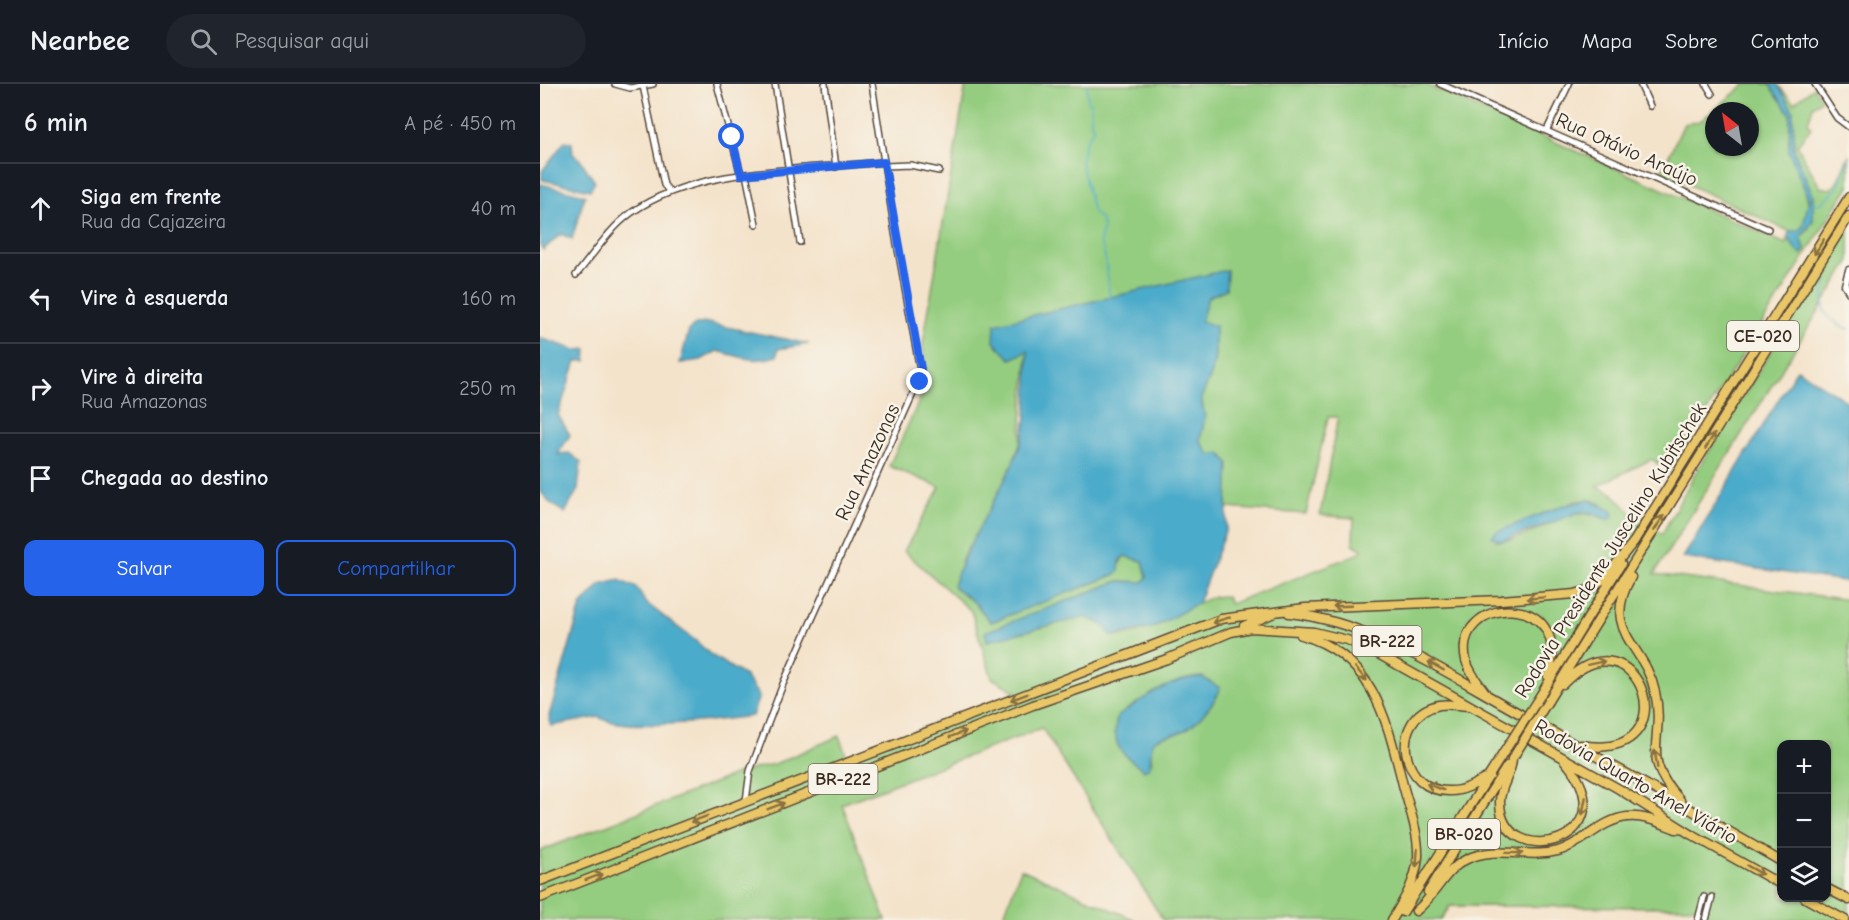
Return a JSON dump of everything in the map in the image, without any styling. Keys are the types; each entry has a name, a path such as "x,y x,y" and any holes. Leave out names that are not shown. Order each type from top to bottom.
{"highway":[{"name":"Rodovia Presidente Juscelino Kubitschek","path":"1398,920 1490,776 1511,755 1542,692 1849,197"},
{"name":"Rodovia Presidente Juscelino Kubitschek","path":"1410,920 1511,755 1550,700 1849,216"},
{"path":"1231,632 1278,611 1305,608 1501,600 1575,594 1588,590 1605,578 1635,540"},
{"path":"1639,556 1620,605 1621,625 1654,687 1657,702 1656,764 1664,782 1687,807"},
{"path":"1486,695 1466,662 1467,640 1471,631 1485,616 1504,609 1519,610 1534,617 1548,633 1553,651 1542,692"},
{"name":"BR-222","path":"540,881 1187,631 1240,615 1278,611 1320,617 1372,633 1573,744"},
{"name":"BR-222","path":"540,898 1033,705 1167,659 1231,632 1251,628 1274,628 1314,632 1347,640 1371,650 1473,706"},
{"path":"1274,628 1311,638 1337,652 1367,681 1381,708 1418,842 1418,857 1412,884 1392,920"},
{"path":"1550,700 1580,668 1598,661 1610,661 1624,666 1636,676 1644,690 1646,708 1644,720 1631,737 1622,744 1605,748 1573,744"},
{"path":"1473,706 1438,705 1421,714 1408,731 1405,754 1415,774 1428,786 1439,790 1460,790 1490,776"},
{"name":"Rodovia Quarto Anel Viário","path":"1473,706 1777,882"},
{"name":"Rodovia Quarto Anel Viário","path":"1573,744 1777,859"},
{"path":"1511,755 1501,793 1502,813 1506,823 1519,837 1541,844 1562,839 1568,835 1585,811 1583,786 1561,756"},
{"path":"1416,911 1428,900 1452,868 1481,854 1550,853 1578,842 1608,823 1628,817 1640,817 1692,835"},
{"path":"1831,890 1849,900"},
{"path":"1814,902 1845,920"}],"street":[{"path":"615,84 630,88 653,84"},
{"path":"717,84 744,174 756,224"},
{"path":"775,84 800,242"},
{"path":"825,84 836,167"},
{"name":"Rua Amazonas","path":"747,801 750,771 783,684 920,382 921,369 872,84"},
{"name":"Rua Otávio Araújo","path":"1440,84 1768,228"},
{"path":"1547,130 1569,84"},
{"path":"1640,84 1650,106"},
{"path":"1706,84 1712,94"},
{"path":"1815,84 1837,118 1849,127"},
{"path":"643,86 663,181 670,192"},
{"path":"576,275 628,215 683,186 744,174 885,164 910,165 939,171"},
{"path":"1849,270 1847,285 1849,292"},
{"path":"1698,920 1704,897"},
{"path":"1706,920 1712,897"}],"green space":[{"path":"966,84 1424,84 1786,244 1789,231 1661,172 1684,124 1700,121 1705,117 1705,156 1759,156 1759,102 1724,102 1746,84 1769,84 1784,103 1790,116 1789,144 1808,200 1805,222 1798,231 1793,231 1794,247 1805,249 1801,237 1809,229 1813,195 1794,151 1793,111 1777,84 1794,103 1814,87 1821,100 1813,106 1808,123 1811,128 1797,145 1820,187 1830,189 1836,184 1849,155 1849,186 1668,473 1652,459 1597,486 1612,493 1636,518 1662,534 1696,472 1849,226 1849,262 1654,574 1849,600 1849,920 1703,920 1704,907 1450,906 1441,920 1163,920 1042,728 842,804 886,920 540,920 540,851 742,772 777,763 839,736 847,757 1016,692 992,678 971,611 904,551 940,487 889,466 928,382 923,344","holes":["1227,270 1226,289 1208,297 1201,321 1215,326 1215,356 1212,373 1201,398 1205,417 1200,441 1218,473 1228,508 1306,514 1328,417 1338,417 1320,515 1354,518 1353,544 1362,549 1360,553 1230,604 1227,597 1216,597 1204,601 1159,623 1127,635 1112,636 1102,624 1085,617 1042,627 985,633 1118,581 1143,582 1147,577 1143,561 1124,556 1114,575 991,622 975,603 954,587 963,557 1004,484 1020,445 1028,350","1590,500 1602,504 1603,518 1590,514 1576,514 1523,536 1496,541 1575,501","1218,694 1199,717 1185,729 1154,739 1151,751 1152,762 1114,733"]},
{"path":"1021,869 1135,920 1002,920"}],"water":[{"path":"1769,84 1777,84 1793,110 1794,151 1813,195 1813,221 1801,237 1805,249 1802,254 1788,238 1790,231 1798,231 1803,226 1809,200 1789,151 1790,114"},
{"path":"565,141 572,143 573,154 580,159 595,182 590,190 542,180 542,171"},
{"path":"540,184 585,195 572,239 561,234 543,250 540,245"},
{"path":"1227,270 1226,289 1208,297 1201,321 1215,326 1215,356 1212,373 1201,398 1205,417 1200,441 1210,455 1220,453 1229,463 1226,529 1198,603 1155,627 1112,636 1102,624 1085,617 987,641 985,632 1118,581 1143,582 1147,577 1143,561 1124,556 1120,560 1119,571 1114,575 991,622 975,603 953,586 968,551 1012,466 1025,425 1028,351 1011,359 994,342 995,324"},
{"path":"708,323 809,344 778,349 777,356 769,358 747,358 717,351 701,360 680,363 689,330 697,324"},
{"path":"540,338 576,350 587,349 586,361 576,361 558,415 570,435 558,454 569,453 581,462 578,489 565,513 550,503 540,491"},
{"path":"1797,369 1849,403 1849,582 1683,558"},
{"path":"1589,500 1613,511 1612,517 1608,520 1593,513 1580,512 1502,541 1492,537 1496,532 1561,506"},
{"path":"619,580 637,588 645,602 711,655 745,676 759,696 752,716 650,724 629,724 599,717 551,726 549,716 581,606 600,585"},
{"path":"1202,677 1220,688 1205,713 1183,731 1152,742 1150,767 1144,770 1129,759 1120,748 1115,735 1117,717 1168,685"}],"waterway":[{"path":"1087,84 1088,103 1091,103 1091,123 1094,128 1085,142 1081,163 1093,212 1101,220 1103,227 1100,243 1106,262 1110,298"},
{"path":"1811,203 1820,204 1837,189 1849,158"},
{"path":"1824,266 1826,275 1824,308 1835,322 1849,329"}],"route":[{"path":"732,137 741,175 884,162 921,369 920,382"}]}
